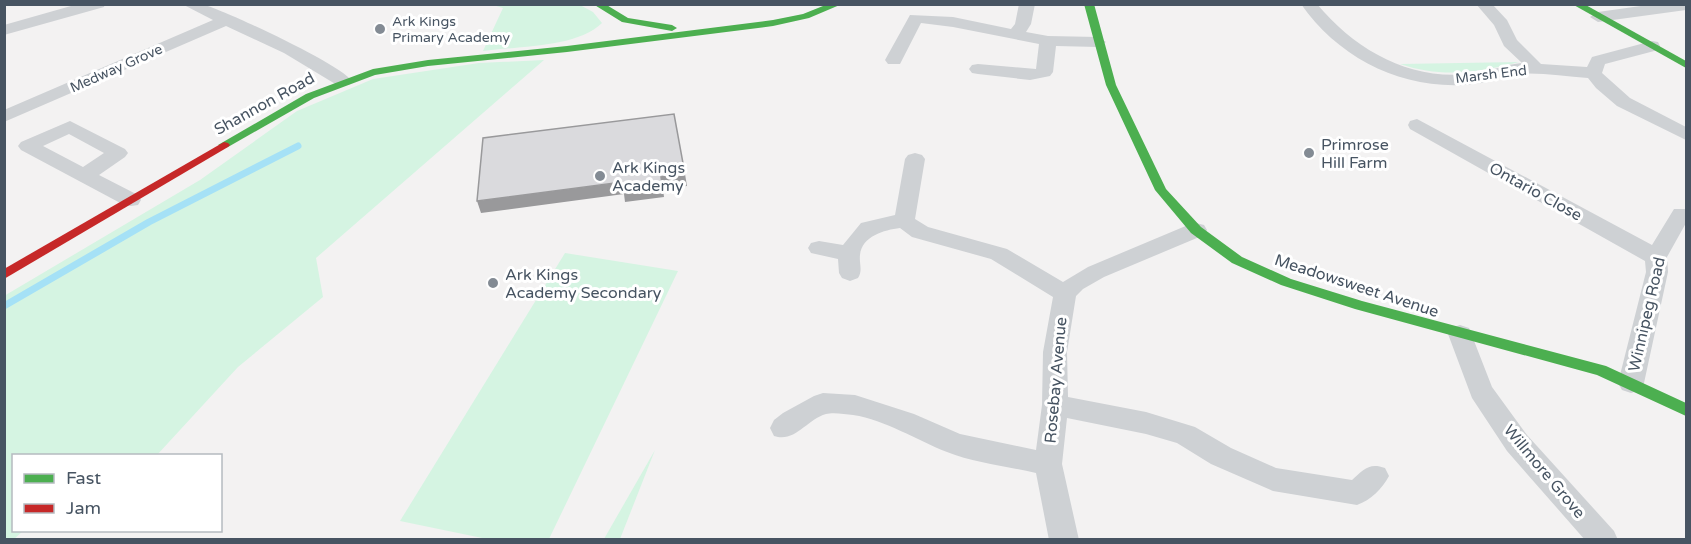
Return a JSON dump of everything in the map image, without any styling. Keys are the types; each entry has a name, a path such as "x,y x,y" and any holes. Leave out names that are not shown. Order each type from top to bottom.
{"street":[{"path":"7,27 98,4"},
{"path":"189,4 290,49 343,81"},
{"path":"597,4 626,20 658,27 707,31"},
{"name":"Shannon Road","path":"4,275 267,120 324,88 343,81 375,72 435,62 620,44 707,31 766,26 811,15 838,4"},
{"path":"1016,34 1023,24 1027,4"},
{"name":"Meadowsweet Avenue","path":"1089,4 1111,85 1161,190 1196,230 1237,260 1286,282 1460,334 1601,370 1686,410"},
{"name":"Marsh End","path":"1308,4 1323,25 1347,46 1370,60 1400,73 1442,80 1474,79 1501,71 1536,68 1593,73"},
{"path":"1483,4 1501,23 1510,42 1536,68"},
{"path":"1576,4 1686,65"},
{"path":"1598,17 1686,5"},
{"path":"894,60 916,18 953,22 1048,42 1098,42"},
{"name":"Medway Grove","path":"4,117 227,20"},
{"name":"Shannon Road","path":"571,48 626,20"},
{"path":"646,41 658,27"},
{"path":"594,38 620,44"},
{"path":"978,69 1030,75 1044,72 1048,42"},
{"path":"1652,46 1598,61 1593,73 1601,85 1624,103 1686,134"},
{"name":"Ontario Close","path":"1417,125 1656,257"},
{"path":"904,221 915,159"},
{"path":"85,175 131,201"},
{"name":"Winnipeg Road","path":"1631,383 1657,272 1656,257 1681,214"},
{"path":"819,248 850,263 861,235 869,228 884,223 904,221 920,232 999,254 1065,294"},
{"name":"Rosebay Avenue","path":"1064,540 1048,464 1055,405 1055,352 1065,294 1075,283 1096,272 1196,230"},
{"name":"Willmore Grove","path":"1460,334 1481,391 1517,442 1604,540"},
{"path":"783,428 792,420 823,403 855,405 905,421 956,444 1048,464"},
{"path":"1055,405 1146,423 1186,435 1221,456 1273,480 1357,493 1375,476"}],"green space":[{"path":"493,5 580,5 593,12 602,23 591,31 562,42 483,51 503,8"},
{"path":"544,60 316,258 323,297 238,367 158,454 12,454 12,532 22,532 13,540 4,539 4,296 200,180 297,111 373,79 479,63"},
{"path":"1519,62 1489,69 1459,72 1430,71 1400,64"},
{"path":"565,253 678,271 549,539 487,539 400,521"},
{"path":"655,450 620,539 604,539"}],"building":[{"name":"Ark Kings Academy","path":"674,114 685,174 661,177 662,185 623,190 622,182 477,201 483,138"}],"waterway":[{"path":"4,306 149,222 298,146"}],"traffic: fast":[{"path":"597,4 625,20 672,28"},
{"path":"224,145 310,96 373,72 428,63 567,49 773,23 806,16 838,4"},
{"path":"1089,4 1111,85 1161,190 1196,230 1237,260 1286,282 1360,305 1601,370 1686,410"},
{"path":"1576,4 1686,65"}],"traffic: jam":[{"path":"4,275 224,145"}],"place":[{"name":"Ark Kings Primary Academy","path":"380,29"},
{"name":"Primrose Hill Farm","path":"1309,153"},
{"name":"Ark Kings Academy","path":"600,176"},
{"name":"Ark Kings Academy Secondary","path":"493,283"}]}
